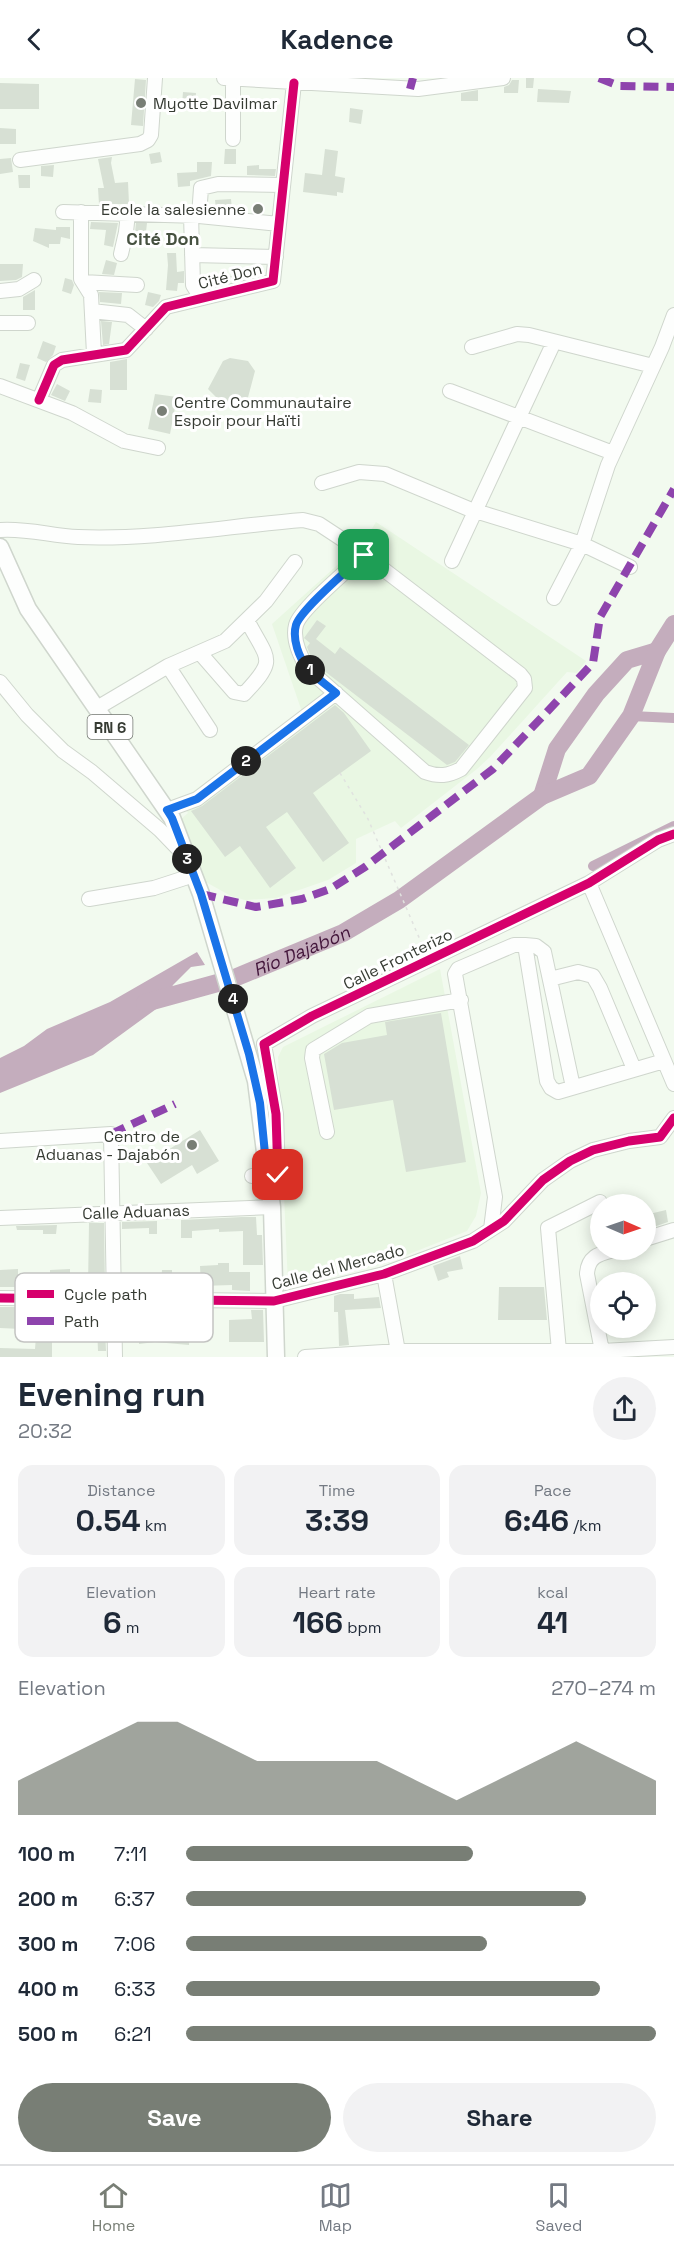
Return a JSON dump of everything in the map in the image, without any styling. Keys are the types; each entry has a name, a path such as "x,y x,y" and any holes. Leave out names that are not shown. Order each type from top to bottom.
{"main road":[{"name":"RN 6","path":"0,547 28,609 172,818 207,913 253,1067 260,1103 263,1178"},
{"path":"263,1178 272,1207 276,1357"}],"street":[{"path":"20,160 140,144 148,140 151,135 155,78"},
{"path":"224,78 294,83 320,80 418,89 455,81 502,78"},
{"path":"232,79 233,139"},
{"name":"Cité Don","path":"39,400 54,365 62,360 126,350 166,307 273,280 294,83"},
{"path":"201,298 193,285 192,255 195,216 201,188 218,184 283,185"},
{"path":"63,212 195,216 279,224"},
{"path":"81,212 83,282 90,290 94,354"},
{"path":"121,254 128,213"},
{"path":"192,255 276,257"},
{"path":"0,291 19,289 33,280"},
{"path":"83,282 137,285"},
{"path":"92,311 128,315 146,329"},
{"path":"554,598 582,544 613,453 674,315"},
{"path":"0,323 28,323"},
{"path":"472,347 517,334 529,335 653,366"},
{"path":"452,561 554,342"},
{"path":"0,386 72,413 124,441 158,448"},
{"path":"450,391 613,453"},
{"path":"322,483 359,472 385,474 476,512 582,544 630,567"},
{"path":"0,530 16,529 76,537 176,535 303,520 320,524 364,555 524,679 525,688 461,769 439,777 425,772 308,669 300,656 296,624 310,606 364,555"},
{"path":"98,708 168,666 225,641 266,601 295,562"},
{"path":"200,653 234,692 244,694 267,666 267,659 247,620"},
{"path":"168,666 210,730"},
{"path":"0,682 27,715 63,751 92,772 160,830 187,859"},
{"path":"167,810 197,799 336,693"},
{"name":"Calle Fronterizo","path":"263,1178 278,1175 276,1114 264,1044 312,1016 589,883 658,840 674,834"},
{"path":"88,898 154,888 194,875"},
{"path":"589,883 674,1084"},
{"path":"491,1229 495,1197 455,974 458,969 514,945 536,946 544,952 573,1087"},
{"path":"525,945 547,1081 551,1088 558,1092 664,1061"},
{"path":"550,979 578,972 593,976 600,987 634,1069"},
{"path":"327,1132 312,1058 313,1050 369,1016 461,1000"},
{"name":"Calle del Mercado","path":"213,1300 274,1301 384,1274 473,1241 504,1221 543,1180 570,1161 593,1150 629,1141 660,1137 674,1118"},
{"path":"0,1141 111,1134 114,1273"},
{"name":"Calle Aduanas","path":"0,1218 272,1207"},
{"path":"559,1351 548,1228 590,1207"},
{"path":"656,1236 674,1230"},
{"path":"591,1260 587,1266 587,1274 602,1350"},
{"path":"384,1274 399,1354"},
{"name":"Calle del Mercado","path":"0,1298 15,1298"},
{"path":"305,1357 674,1347"}],"path":[{"path":"340,773 368,819 425,951"}],"shaded area":[{"path":"376,522 586,661 577,673 567,672 477,769 401,828 395,821 356,839 356,863 328,880 276,898 245,900 231,896 204,881 179,821 188,813 180,801 302,712 272,624 365,540"},
{"path":"197,952 205,965 191,967 173,985 163,1004 93,1055 0,1093 0,1058 24,1046 47,1029 110,1002"},
{"path":"440,969 481,1193 476,1216 467,1231 384,1264 288,1285 278,1057 283,1047"}],"building":[{"path":"526,78 534,78 533,88 526,88"},
{"name":"Myotte Davilmar","path":"135,79 146,80 143,126 131,125"},
{"path":"512,80 519,80 518,93 504,93 504,87"},
{"path":"0,83 39,84 39,109 0,109"},
{"path":"538,89 571,91 569,103 537,102"},
{"path":"478,90 478,101 461,101 461,93"},
{"path":"183,92 196,93 195,105 182,104"},
{"path":"350,108 363,110 361,124 349,122"},
{"path":"0,128 16,129 16,144 0,144"},
{"path":"225,149 236,149 236,164 224,164"},
{"path":"325,149 338,151 335,176 345,178 343,193 337,192 337,196 303,192 305,173 322,175"},
{"path":"160,152 162,162 151,164 149,154"},
{"path":"112,157 115,183 128,182 129,204 99,204 98,188 104,188 98,159"},
{"path":"11,158 13,172 0,174 0,159"},
{"path":"197,162 212,162 211,176 190,181 190,186 178,187 177,173 197,172"},
{"path":"54,165 53,177 41,176 41,166"},
{"path":"259,165 259,169 276,169 275,176 247,175 247,166"},
{"path":"18,175 30,175 30,188 19,188"},
{"path":"231,199 232,210 216,209 215,200"},
{"path":"91,222 118,223 113,247 104,245 106,230 90,229"},
{"path":"136,223 147,223 146,232 135,232"},
{"path":"56,227 70,227 70,239 61,237 60,244 49,244 49,248 33,241 35,228 56,230"},
{"path":"167,253 176,253 177,272 184,271 184,283 178,283 177,291 166,290"},
{"path":"106,260 117,263 114,275 102,274"},
{"path":"0,264 23,264 22,277 16,280 0,281"},
{"path":"222,275 232,276 231,282 221,284"},
{"path":"65,278 72,280 74,285 71,294 62,291"},
{"path":"35,290 35,310 23,310 23,297"},
{"path":"99,292 122,293 121,304 100,302"},
{"path":"148,292 161,295 153,307 145,305"},
{"path":"101,321 112,322 109,344 103,345"},
{"path":"43,341 56,346 53,355 46,362 37,358"},
{"path":"230,358 248,361 255,371 246,405 239,407 220,401 208,389 223,361"},
{"path":"127,359 127,390 110,390 110,362"},
{"path":"20,363 30,365 25,381 16,378"},
{"path":"57,384 70,391 65,401 51,395"},
{"path":"90,389 102,390 101,403 88,402"},
{"path":"155,394 177,397 170,434 148,429"},
{"path":"317,620 326,626 316,639 335,654 340,647 469,745 455,762 447,765 323,670 325,667 311,657 307,647 310,643 304,638"},
{"path":"335,705 344,713 371,751 313,793 349,843 323,862 287,812 266,827 296,868 270,888 240,846 225,857 191,811 202,806"},
{"path":"441,1013 466,1162 406,1172 393,1100 334,1110 324,1054 342,1043 387,1035 385,1022"},
{"name":"Centro de Aduanas - Dajabón","path":"200,1130 219,1161 197,1174 192,1165 161,1184 147,1163"},
{"path":"666,1210 668,1222 656,1226 656,1212"},
{"path":"256,1217 257,1235 262,1235 263,1265 243,1265 243,1231 219,1232 219,1229 192,1231 192,1238 181,1238 181,1220"},
{"path":"157,1221 157,1234 149,1234 149,1228 122,1229 122,1222"},
{"path":"89,1223 104,1223 105,1273 88,1273"},
{"path":"57,1225 56,1234 43,1234 43,1230 17,1230 16,1226"},
{"path":"460,1256 463,1269 447,1272 449,1277 438,1281 433,1266"},
{"path":"218,1263 229,1263 229,1272 250,1272 250,1291 232,1290 232,1285 213,1286 213,1273 200,1273 200,1266 218,1265"},
{"path":"18,1269 18,1273 15,1273 15,1287 0,1287 0,1270"},
{"path":"70,1269 70,1273 50,1273 50,1270"},
{"path":"162,1270 172,1270 172,1273 162,1273"},
{"path":"499,1287 544,1287 547,1320 498,1320"},
{"path":"354,1294 354,1299 379,1297 381,1308 345,1310 349,1345 339,1346 338,1312 334,1312 334,1296"},
{"path":"0,1307 15,1307 15,1329 0,1328"},
{"path":"251,1310 263,1310 264,1342 229,1342 229,1320 252,1319"},
{"path":"36,1342 52,1342 52,1357 0,1357 0,1348 35,1349"},
{"path":"98,1342 106,1342 106,1351 98,1351"},
{"path":"155,1342 189,1342 189,1345"}],"waterway":[{"name":"Río Dajabón","path":"145,1003 232,979 343,933 399,900 542,796 589,776 631,716 657,651 674,624"},
{"name":"Río Dajabón","path":"542,796 557,749 596,694 627,660 657,651"},
{"path":"631,716 674,718"},
{"path":"593,866 674,826"}],"marked path":[{"path":"410,89 413,78"},
{"path":"599,78 619,86 674,87"},
{"path":"201,894 256,907 302,899 330,889 365,867 493,769 593,663 600,617 674,489"},
{"path":"111,1134 175,1104"}],"cycle path":[{"path":"39,400 54,365 62,360 126,350 166,307 273,281 294,83"},
{"path":"268,1183 278,1175 276,1114 264,1044 312,1016 589,883 658,840 674,834"},
{"path":"213,1300 274,1301 384,1274 473,1241 504,1221 543,1180 570,1161 593,1150 629,1141 660,1137 674,1118"},
{"path":"0,1298 15,1298"}],"place":[{"name":"Myotte Davilmar","path":"141,103"},
{"name":"Ecole la salesienne","path":"258,209"},
{"name":"Centre Communautaire Espoir pour Haïti","path":"162,411"},
{"name":"Centro de Aduanas - Dajabón","path":"192,1145"}],"district":[{"name":"Cité Don","path":"163,238"}],"route":[{"path":"278,1175 268,1184 260,1103 249,1054 201,894 167,810 197,799 336,693 308,669 300,656 296,624 310,606 364,555"}]}
